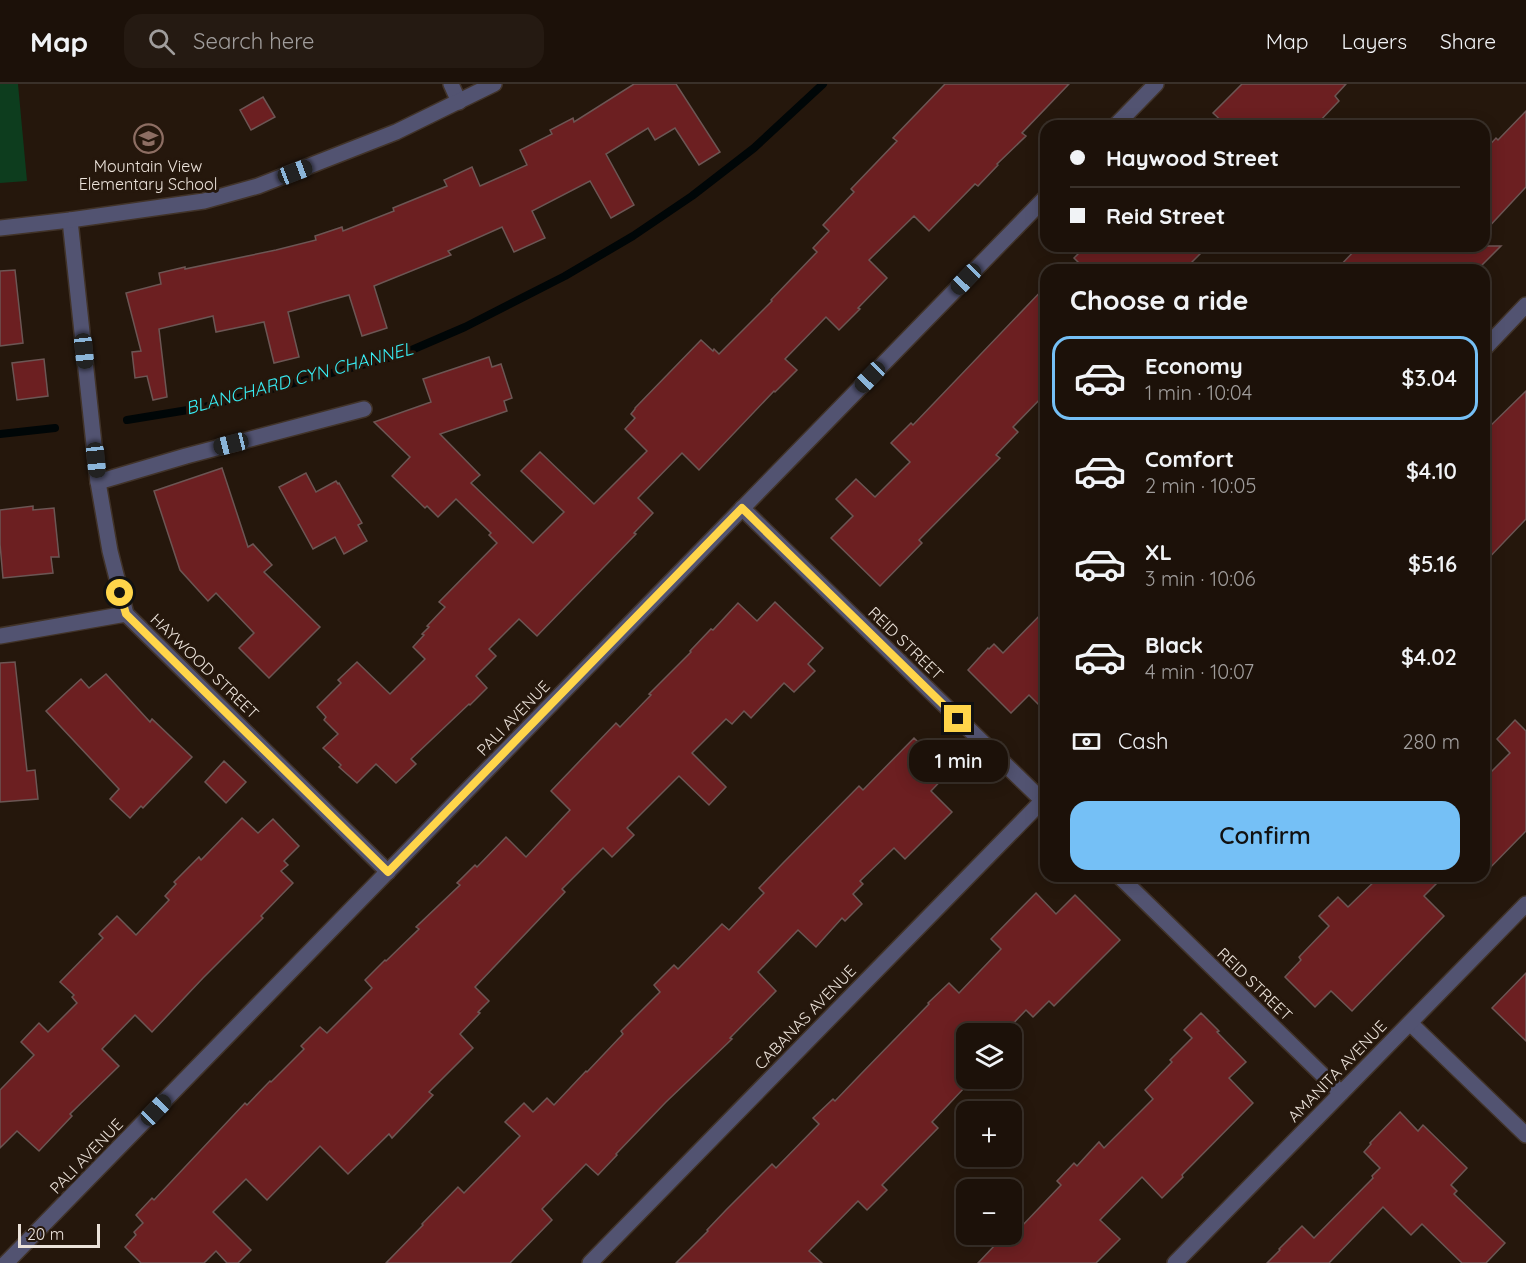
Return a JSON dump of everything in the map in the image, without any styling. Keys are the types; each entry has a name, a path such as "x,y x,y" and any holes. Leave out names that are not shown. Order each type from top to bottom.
{"street":[{"path":"451,84 459,102"},
{"path":"0,228 204,201 258,186 396,132 494,84"},
{"path":"1121,120 1156,84"},
{"name":"PALI AVENUE","path":"6,1263 1040,203"},
{"name":"HAYWOOD STREET","path":"70,220 98,483 110,552 126,614 388,872"},
{"path":"1490,343 1526,305"},
{"path":"98,483 186,456 364,409"},
{"name":"REID STREET","path":"742,508 1040,796"},
{"path":"0,636 126,614"},
{"name":"CABANAS AVENUE","path":"590,1263 1040,804"},
{"name":"REID STREET","path":"1125,882 1341,1093"},
{"name":"AMANITA AVENUE","path":"1175,1263 1526,904"},
{"path":"1410,1023 1526,1135"}],"green space":[{"path":"0,84 18,84 27,181 0,183"}],"building":[{"path":"634,84 676,84 720,152 699,165 675,128 655,140 648,128 606,154 634,205 611,218 590,181 532,211 545,238 514,252 502,227 448,251 451,255 374,286 387,328 362,336 349,295 288,312 299,357 274,363 264,322 216,332 213,316 159,329 167,397 153,400 147,376 135,378 132,352 141,351 126,293 161,284 159,273 316,240 315,236 342,227 343,231 394,211 393,208 447,186 444,180 472,167 480,186 527,165 520,150 552,134 550,130 573,118 574,122"},
{"path":"945,84 1069,84 1022,133 1026,136 978,186 975,184 929,231 914,216 869,260 887,278 839,330 826,317 785,359 797,370 699,470 682,453 638,498 653,513 634,533 636,534 537,636 519,619 489,649 496,656 476,676 487,688 411,759 416,764 396,783 376,764 357,783 323,748 338,734 324,720 326,717 317,707 341,683 338,680 357,662 390,694 425,659 413,647 424,635 422,634 429,627 427,626 445,607 439,602 497,543 489,535 491,533 456,499 438,517 427,506 425,508 392,476 410,457 374,422 431,402 423,379 489,357 492,367 501,364 512,398 504,401 507,411 440,434 480,475 471,483 533,543 564,512 521,471 540,452 594,504 647,451 625,429 635,418 631,414 635,408 701,340 719,354 772,301 817,252 813,248 829,231 823,225 854,192 851,189 897,141 893,138"},
{"path":"1242,84 1346,84 1335,96 1339,101 1321,120 1221,120 1213,113"},
{"path":"263,97 275,117 251,130 240,110"},
{"path":"1526,111 1526,187 1490,226 1490,144 1496,138 1498,140"},
{"path":"1490,246 1501,246 1483,264 1342,264 1353,252 1490,252"},
{"path":"1080,252 1202,252 1190,264 1080,264 1074,258"},
{"path":"15,270 23,343 0,346 0,271"},
{"path":"1040,292 1040,399 1013,427 1018,432 996,455 1000,458 919,540 922,543 880,586 831,538 853,516 836,499 856,479 875,497 910,462 891,443 911,423 913,425"},
{"path":"44,359 48,396 17,400 12,363"},
{"path":"1526,391 1526,519 1490,557 1490,426"},
{"path":"222,468 248,547 253,544 272,565 264,572 320,627 269,678 239,648 254,633 216,593 208,601 180,570 154,491"},
{"path":"306,473 316,492 336,481 339,483 362,523 358,525 367,541 344,554 335,537 313,549 279,487"},
{"path":"33,506 33,510 54,508 59,557 51,557 53,573 3,578 0,510"},
{"path":"775,602 823,648 808,664 815,671 794,692 784,683 751,718 744,711 732,724 726,719 692,753 726,787 709,805 679,776 627,828 634,835 612,857 603,848 562,889 565,892 475,987 489,1001 460,1034 473,1048 429,1092 433,1095 392,1138 389,1134 348,1174 320,1146 267,1200 246,1179 213,1212 251,1250 238,1263 227,1263 216,1251 204,1263 141,1263 125,1247 143,1223 136,1215 152,1198 154,1200 245,1103 247,1105 304,1049 301,1046 320,1027 327,1033 372,988 365,980 419,929 416,927 460,885 457,883 475,865 477,867 506,837 526,857 570,810 551,791 616,723 620,727 738,603 757,621"},
{"path":"1040,615 1040,706 1029,695 1011,713 968,670 994,644 1003,653"},
{"path":"15,662 27,771 35,770 38,799 0,802 0,663"},
{"path":"106,674 150,722 152,719 192,757 143,808 141,806 130,818 110,799 119,789 46,711 81,679 89,688"},
{"path":"1515,720 1526,731 1526,831 1490,868 1490,773 1510,753 1497,739"},
{"path":"914,738 949,772 931,791 952,812 905,859 894,848 860,881 863,884 853,894 862,904 845,921 842,918 816,947 798,930 758,972 776,991 730,1038 732,1039 666,1102 598,1175 586,1164 542,1209 552,1220 510,1263 386,1263 458,1187 464,1193 520,1136 505,1122 524,1103 533,1112 547,1098 554,1105 660,992 654,985 674,965 678,969 722,924 729,930 764,893 759,888 783,863 859,786 863,790"},
{"path":"224,761 246,782 226,803 205,782"},
{"path":"242,818 258,833 273,819 299,846 284,861 288,865 281,871 293,883 261,916 263,918 152,1032 135,1015 102,1049 119,1066 70,1114 72,1116 39,1151 17,1131 0,1148 0,1090 34,1055 21,1042 39,1023 48,1032 77,1003 72,997 74,995 60,982 103,938 99,934 117,916 136,935 169,900 165,896 176,884 174,882 199,857 201,860"},
{"path":"1374,882 1438,882 1424,896 1444,916 1352,1011 1331,991 1315,1007 1285,977 1301,960 1299,957 1329,926 1319,916 1338,897 1348,907"},
{"path":"1036,893 1056,914 1075,895 1120,940 1054,1006 1049,1001 1033,1017 1026,1010 1014,1023 956,1023 956,1089 963,1089 932,1122 938,1128 882,1185 887,1190 867,1210 858,1201 809,1251 822,1263 676,1263 772,1164 776,1168 819,1124 813,1118 833,1099 835,1101 928,1003 949,983 959,993 1001,949 991,939"},
{"path":"1526,973 1526,1041 1492,1008"},
{"path":"1201,1013 1219,1031 1217,1032 1246,1062 1229,1078 1253,1103 1162,1198 1142,1177 1100,1220 1120,1239 1096,1263 978,1263 995,1245 1022,1245 1022,1226 1061,1185 1057,1181 1074,1163 1077,1166 1099,1142 1104,1148 1153,1099 1145,1090 1192,1038 1184,1030"},
{"path":"1400,1112 1418,1131 1423,1125 1467,1168 1451,1185 1457,1191 1454,1194 1505,1243 1486,1263 1462,1263 1422,1224 1411,1235 1383,1207 1329,1263 1267,1263 1302,1226 1314,1238 1373,1178 1372,1176 1380,1168 1364,1152"}],"waterway":[{"name":"BLANCHARD CYN CHANNEL","path":"127,420 200,408 400,355 465,327 565,276 633,236 692,196 754,148 823,84"},
{"name":"BLANCHARD CYN CHANNEL","path":"0,434 55,428"}],"place":[{"name":"Mountain View Elementary School","path":"148,138"}],"route":[{"path":"120,593 126,614 388,872 742,508 958,719"}]}
